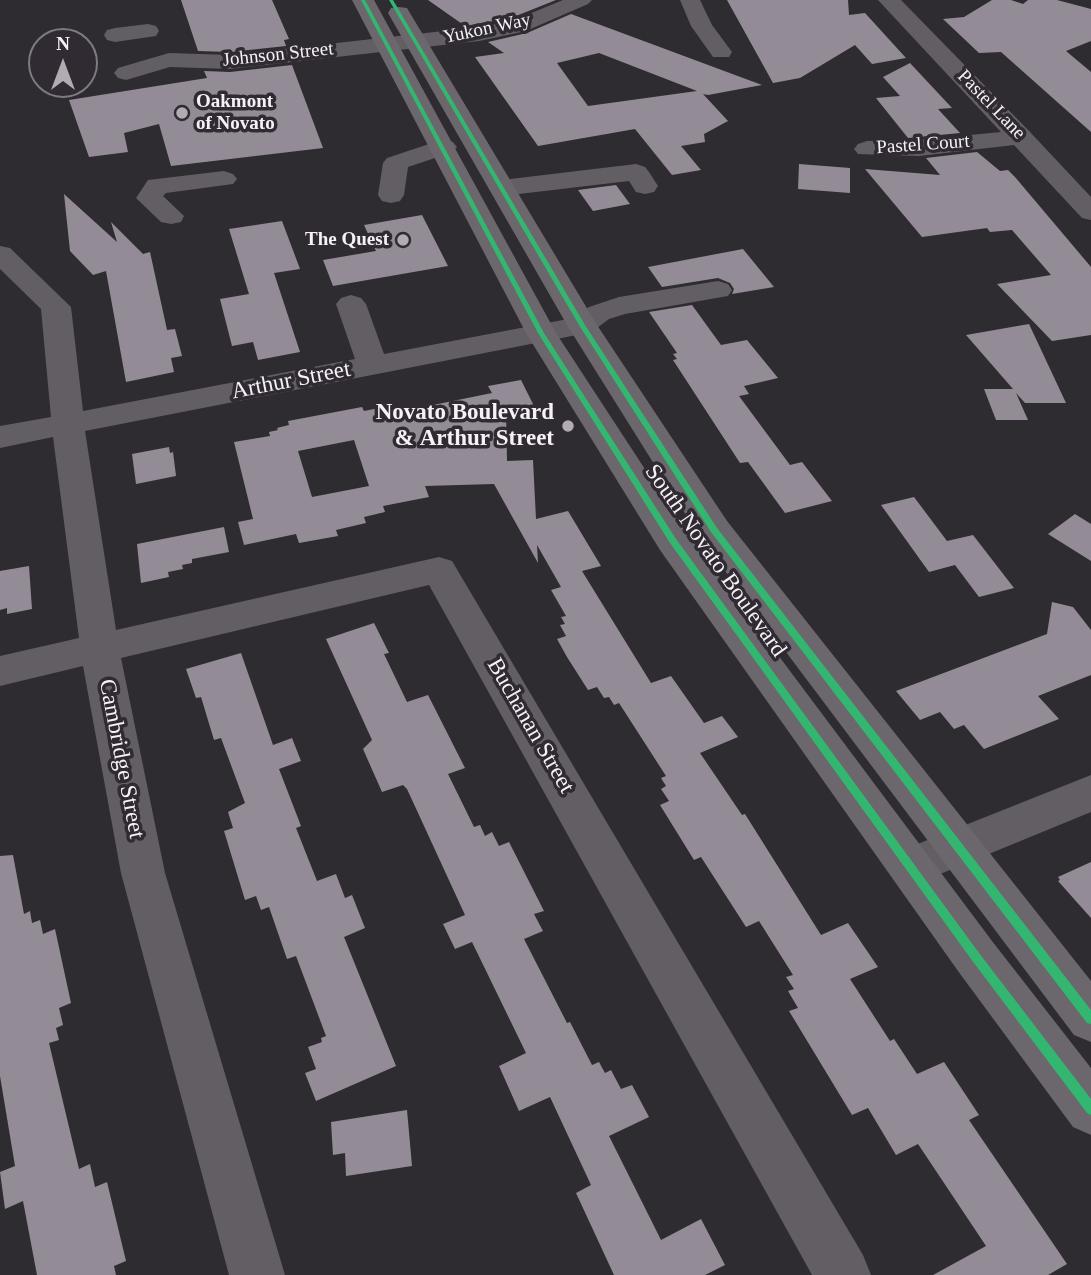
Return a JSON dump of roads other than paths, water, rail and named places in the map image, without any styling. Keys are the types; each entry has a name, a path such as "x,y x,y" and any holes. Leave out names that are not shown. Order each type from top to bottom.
{"main road":[{"name":"South Novato Boulevard","path":"363,0 390,45 541,333 673,541 1091,1109"},
{"name":"South Novato Boulevard","path":"391,0 418,41 582,325 715,530 1091,1019"}],"street":[{"name":"Yukon Way","path":"390,45 479,34 518,26 581,0"},
{"path":"690,0 702,26 721,52"},
{"name":"Pastel Lane","path":"889,0 1091,212"},
{"path":"115,35 148,31"},
{"name":"Johnson Street","path":"126,73 169,60 230,62 390,45"},
{"name":"Pastel Court","path":"867,149 919,148 1021,137"},
{"path":"391,195 396,163 444,147"},
{"path":"502,188 636,172 645,186"},
{"path":"170,216 149,198 157,186 224,179"},
{"name":"Cambridge Street","path":"0,254 56,307 68,424 99,646 143,873 257,1275"},
{"name":"Arthur Street","path":"0,438 582,325 599,313 619,306 718,290"},
{"path":"351,304 373,365"},
{"name":"Buchanan Street","path":"0,671 99,646 439,570 843,1275"},
{"path":"911,867 1091,793"}],"place":[{"name":"Oakmont of Novato","path":"182,113"},
{"name":"The Quest","path":"403,240"},
{"name":"Novato Boulevard & Arthur Street","path":"568,426"}]}
